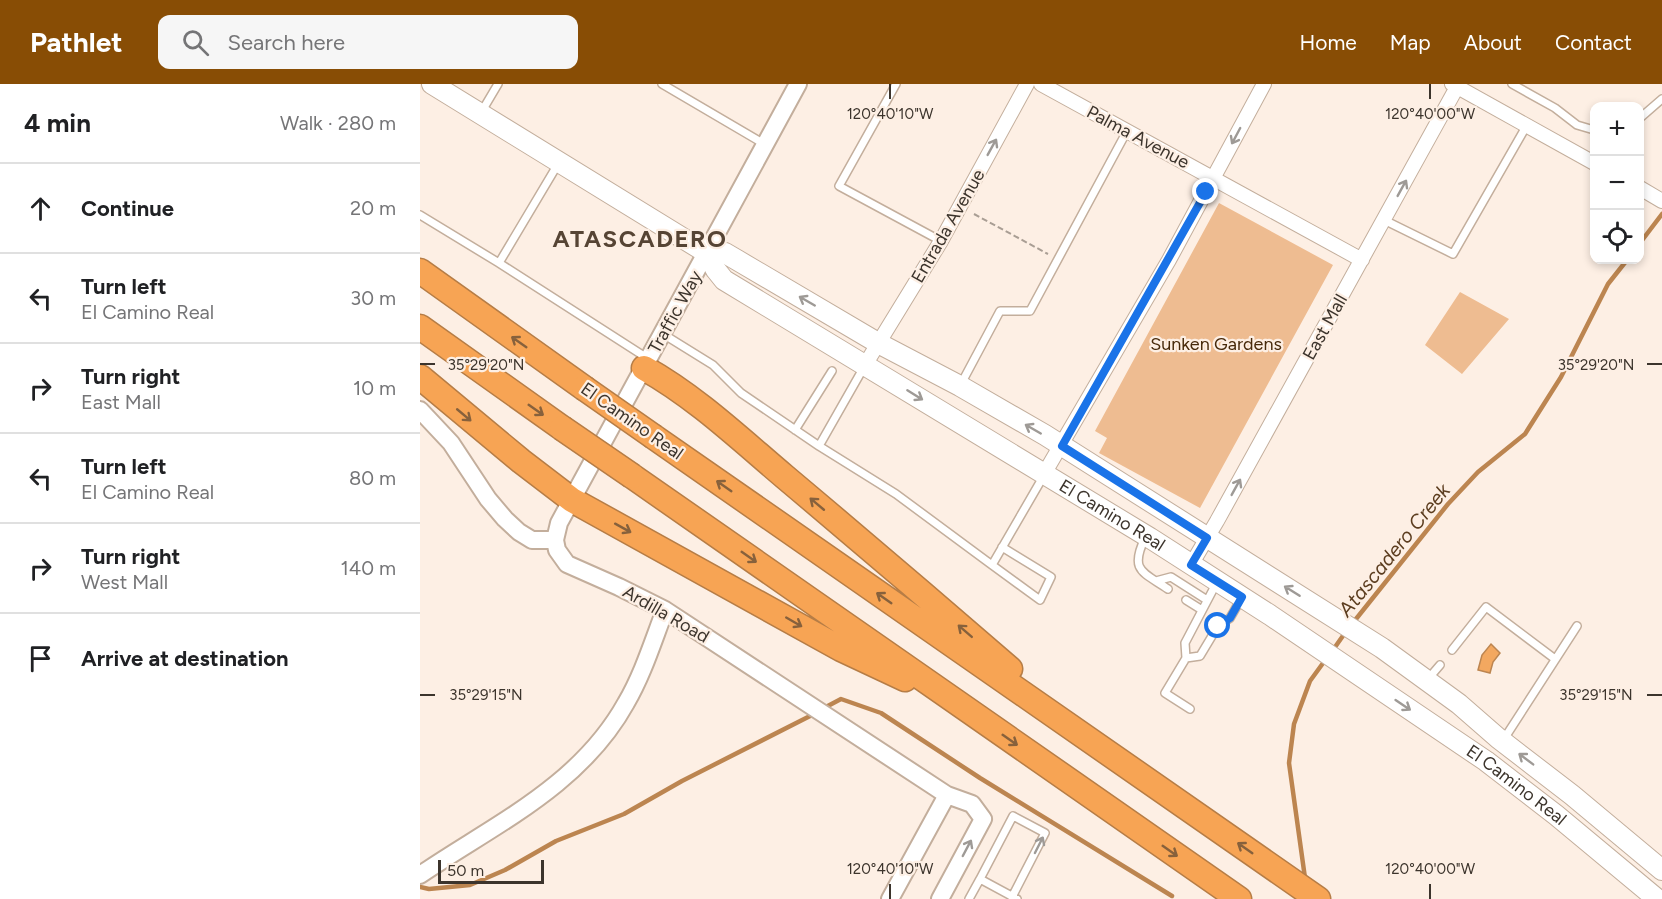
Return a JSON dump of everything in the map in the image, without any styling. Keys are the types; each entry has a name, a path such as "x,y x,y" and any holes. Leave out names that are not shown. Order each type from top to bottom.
{"highway":[{"name":"El Camino Real","path":"420,270 584,388 1317,898"},
{"path":"420,327 1239,899"},
{"path":"647,364 770,464 1105,752"},
{"path":"420,377 520,461 572,500 841,649 962,706"}],"main road":[{"name":"El Camino Real","path":"439,86 707,253 731,256 878,343 960,386 1062,446 1349,627 1459,704 1662,870"},
{"name":"El Camino Real","path":"707,253 724,280 1146,536 1270,615 1486,761 1657,899"}],"street":[{"name":"Traffic Way","path":"555,540 559,523 798,84"},
{"name":"Entrada Avenue","path":"865,365 941,241 1027,84"},
{"name":"Palma Avenue","path":"1041,84 1362,260"},
{"path":"1044,474 1214,178 1264,84"},
{"path":"1455,86 1590,161"},
{"name":"East Mall","path":"1191,565 1362,260 1455,86"},
{"path":"1644,190 1662,201"},
{"path":"420,410 451,443 488,499 505,519 532,540 555,540"},
{"name":"Ardilla Road","path":"555,540 557,550 567,564 619,586 665,610 947,795 972,804 983,819 940,899"},
{"path":"422,871 535,802 579,765 596,747 636,685 665,610"},
{"path":"890,899 947,795"}],"lane":[{"path":"481,114 498,84"},
{"path":"662,84 676,88 766,145"},
{"path":"896,84 839,186 941,241"},
{"path":"1512,84 1555,108 1578,125 1590,129"},
{"path":"1644,115 1662,99"},
{"path":"1384,220 1453,254 1527,125"},
{"path":"960,386 1000,311 1030,311 1127,131"},
{"path":"498,263 560,162"},
{"path":"420,215 498,263 647,364"},
{"path":"663,334 713,365 741,393 819,446 896,494 1040,600 1052,577 1002,547"},
{"path":"819,446 865,365"},
{"path":"795,429 831,371"},
{"path":"992,565 1044,474"},
{"path":"1146,536 1137,554 1137,562 1142,572 1168,589"},
{"path":"1156,581 1171,577 1207,600"},
{"path":"1190,709 1165,693 1186,658 1185,644 1217,582"},
{"path":"1186,658 1200,656 1218,626 1230,618 1242,597"},
{"path":"1186,600 1202,610"},
{"path":"1452,650 1486,607 1555,659"},
{"path":"1502,741 1577,626"},
{"path":"1427,681 1440,665"},
{"path":"969,899 1014,816 1045,833 1015,898 980,879"}],"path":[{"path":"974,214 1058,259"}],"green space":[{"name":"Sunken Gardens","path":"1219,203 1333,265 1200,508 1099,453 1107,438 1095,431"},
{"path":"1460,292 1509,319 1462,374 1425,345"}],"shaded area":[{"path":"1491,644 1500,653 1493,662 1490,673 1478,670 1482,655"}],"waterway":[{"name":"Atascadero Creek","path":"1644,238 1662,214"},
{"name":"Atascadero Creek","path":"1352,624 1448,504 1478,472 1525,434 1561,377 1608,284 1624,264"},
{"name":"Atascadero Creek","path":"1333,650 1347,630"},
{"name":"Atascadero Creek","path":"1305,878 1289,763 1294,724 1310,681 1326,659"},
{"path":"824,708 841,699 881,713 980,778 1172,896"},
{"path":"420,887 429,889 470,885 505,870 556,841 624,814 682,781 814,714"}],"district":[{"name":"ATASCADERO","path":"640,239"}],"route":[{"path":"1206,192 1062,446 1207,538 1191,565 1242,597 1230,618 1218,626"}]}
